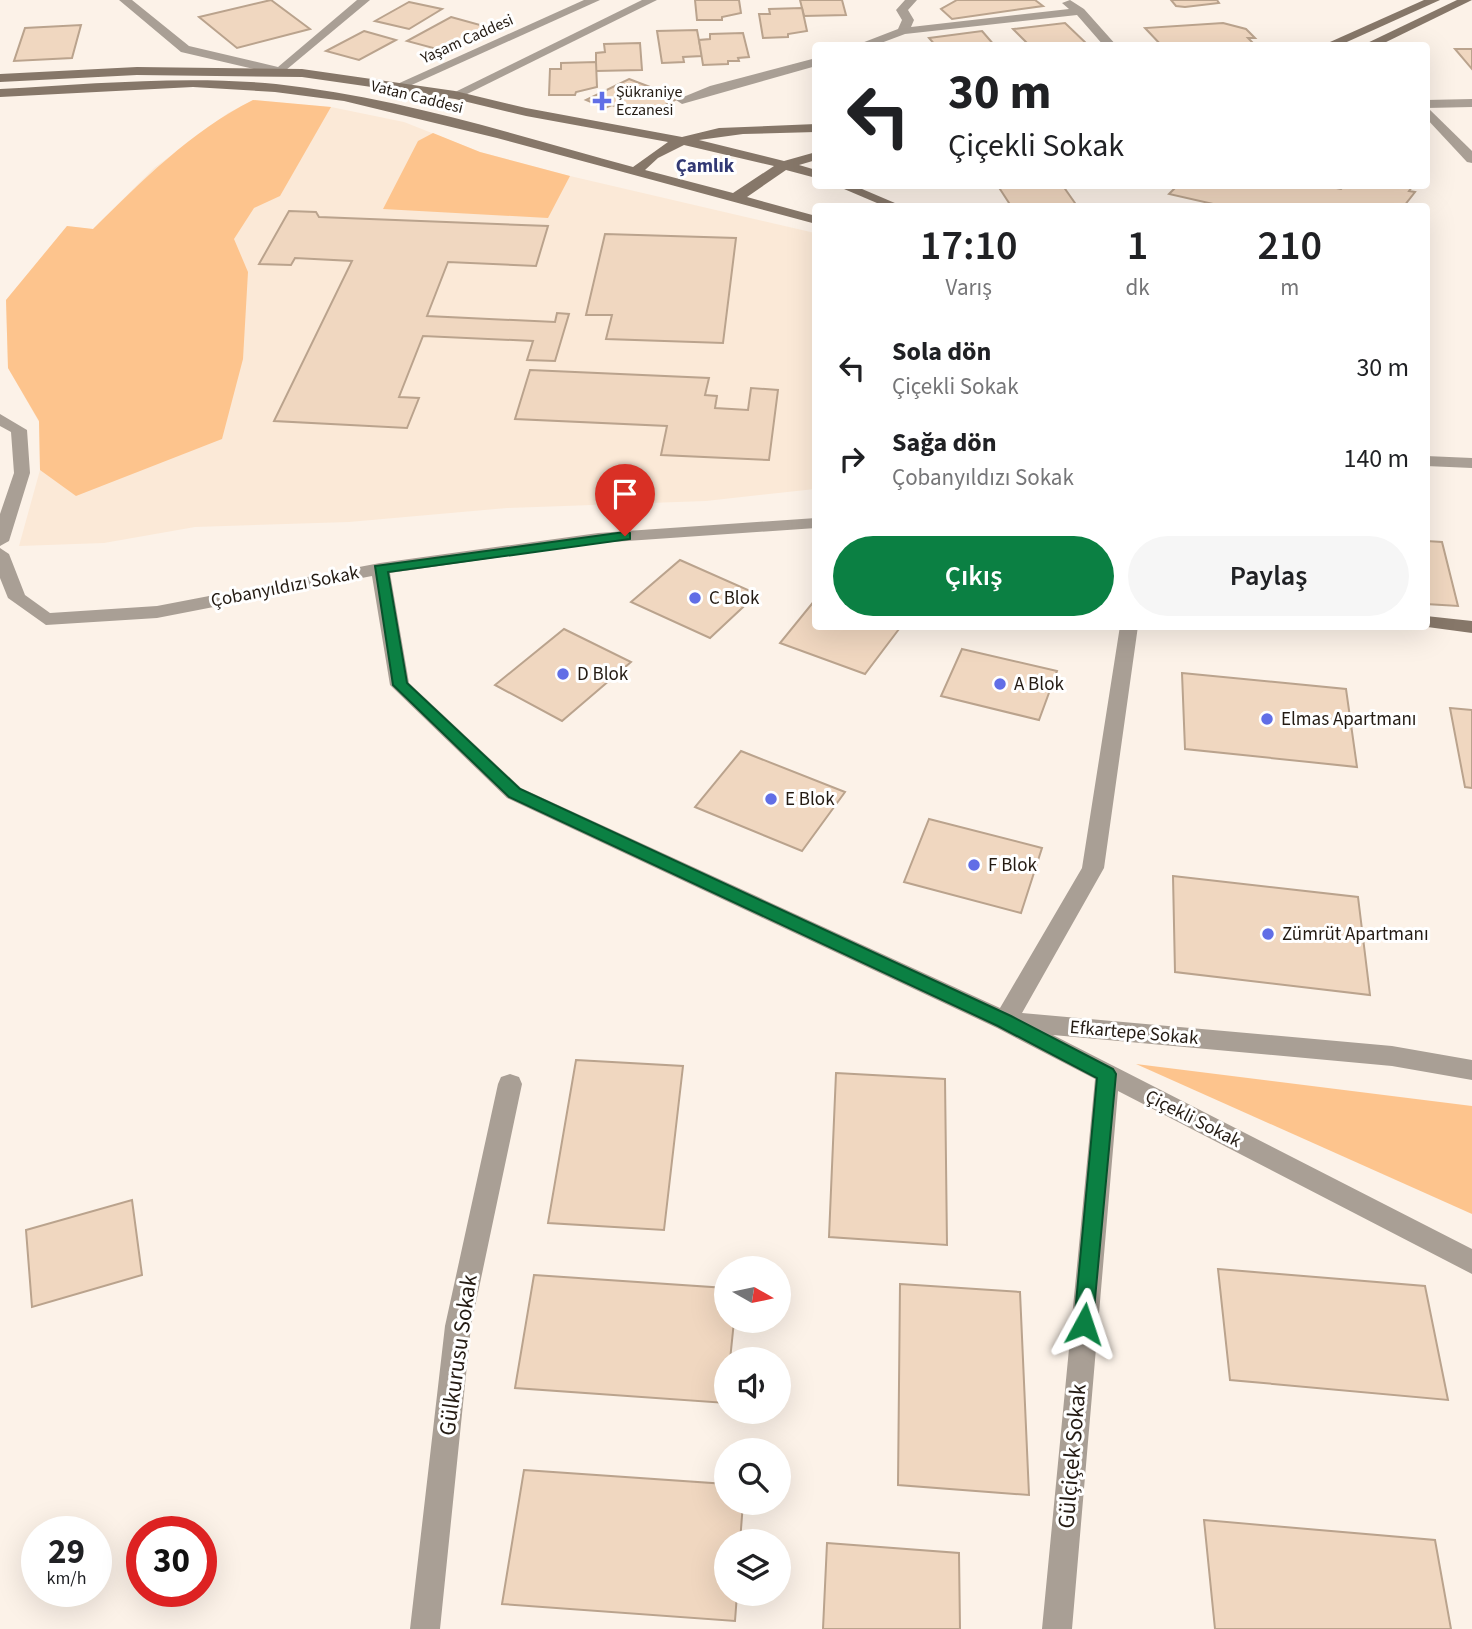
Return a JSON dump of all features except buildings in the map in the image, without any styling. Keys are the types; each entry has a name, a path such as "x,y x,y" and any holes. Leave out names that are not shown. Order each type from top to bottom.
{"street":[{"path":"125,0 186,49 281,71 364,0"},
{"path":"455,95 652,0"},
{"path":"903,31 908,20 902,10 912,0"},
{"path":"1063,0 1080,11 1107,42"},
{"path":"1333,42 1412,0"},
{"path":"1335,42 1434,0"},
{"path":"1376,42 1466,0"},
{"name":"Yaşam Caddesi","path":"401,85 589,2 619,15"},
{"path":"871,42 903,31 1080,11"},
{"path":"682,100 721,84 766,76 812,63"},
{"name":"Vatan Caddesi","path":"0,78 137,71 281,71 401,85 526,112 684,140 812,173"},
{"name":"Vatan Caddesi","path":"0,93 193,83 308,92 398,109 812,219"},
{"path":"1430,104 1472,103"},
{"path":"1430,114 1472,159"},
{"path":"635,172 662,148 718,131 812,128"},
{"path":"734,198 784,165 812,157"},
{"path":"862,189 889,203"},
{"path":"0,419 19,430 22,473 0,541"},
{"path":"1430,461 1472,463"},
{"name":"Çobanyıldızı Sokak","path":"0,554 17,598 46,619 157,612 380,569 598,538 812,523"},
{"name":"Çiçekli Sokak","path":"380,569 400,685 514,793 1004,1021 1472,1262"},
{"path":"1430,622 1472,627"},
{"path":"1004,1021 1093,868 1128,630"},
{"name":"Efkartepe Sokak","path":"1004,1021 1392,1056 1472,1070"},
{"name":"Gülçiçek Sokak","path":"1057,1629 1107,1074"},
{"name":"Gülkurusu Sokak","path":"425,1629 458,1326 510,1084"}],"shaded area":[{"path":"253,100 331,107 404,122 480,152 570,176 812,232 812,489 706,501 507,508 349,522 195,527 104,543 19,546 40,470 39,422 8,368 6,300 67,226 93,229 154,168 228,113"},
{"path":"253,100 331,107 280,196 254,208 234,239 248,272 243,359 222,439 76,496 40,470 39,421 8,368 6,300 67,226 93,229 188,142 230,112"},
{"path":"433,133 480,152 570,176 548,218 383,209 418,141"},
{"path":"1136,1064 1472,1106 1472,1214"}],"place":[{"name":"Şükraniye Eczanesi","path":"602,101"},
{"name":"C Blok","path":"695,598"},
{"name":"D Blok","path":"563,674"},
{"name":"A Blok","path":"1000,684"},
{"name":"Elmas Apartmanı","path":"1267,719"},
{"name":"E Blok","path":"771,799"},
{"name":"F Blok","path":"974,865"},
{"name":"Zümrüt Apartmanı","path":"1268,934"}],"district":[{"name":"Çamlık","path":"705,166"}],"route":[{"path":"625,536 380,569 400,685 514,793 1004,1021 1107,1074 1084,1324"}]}
